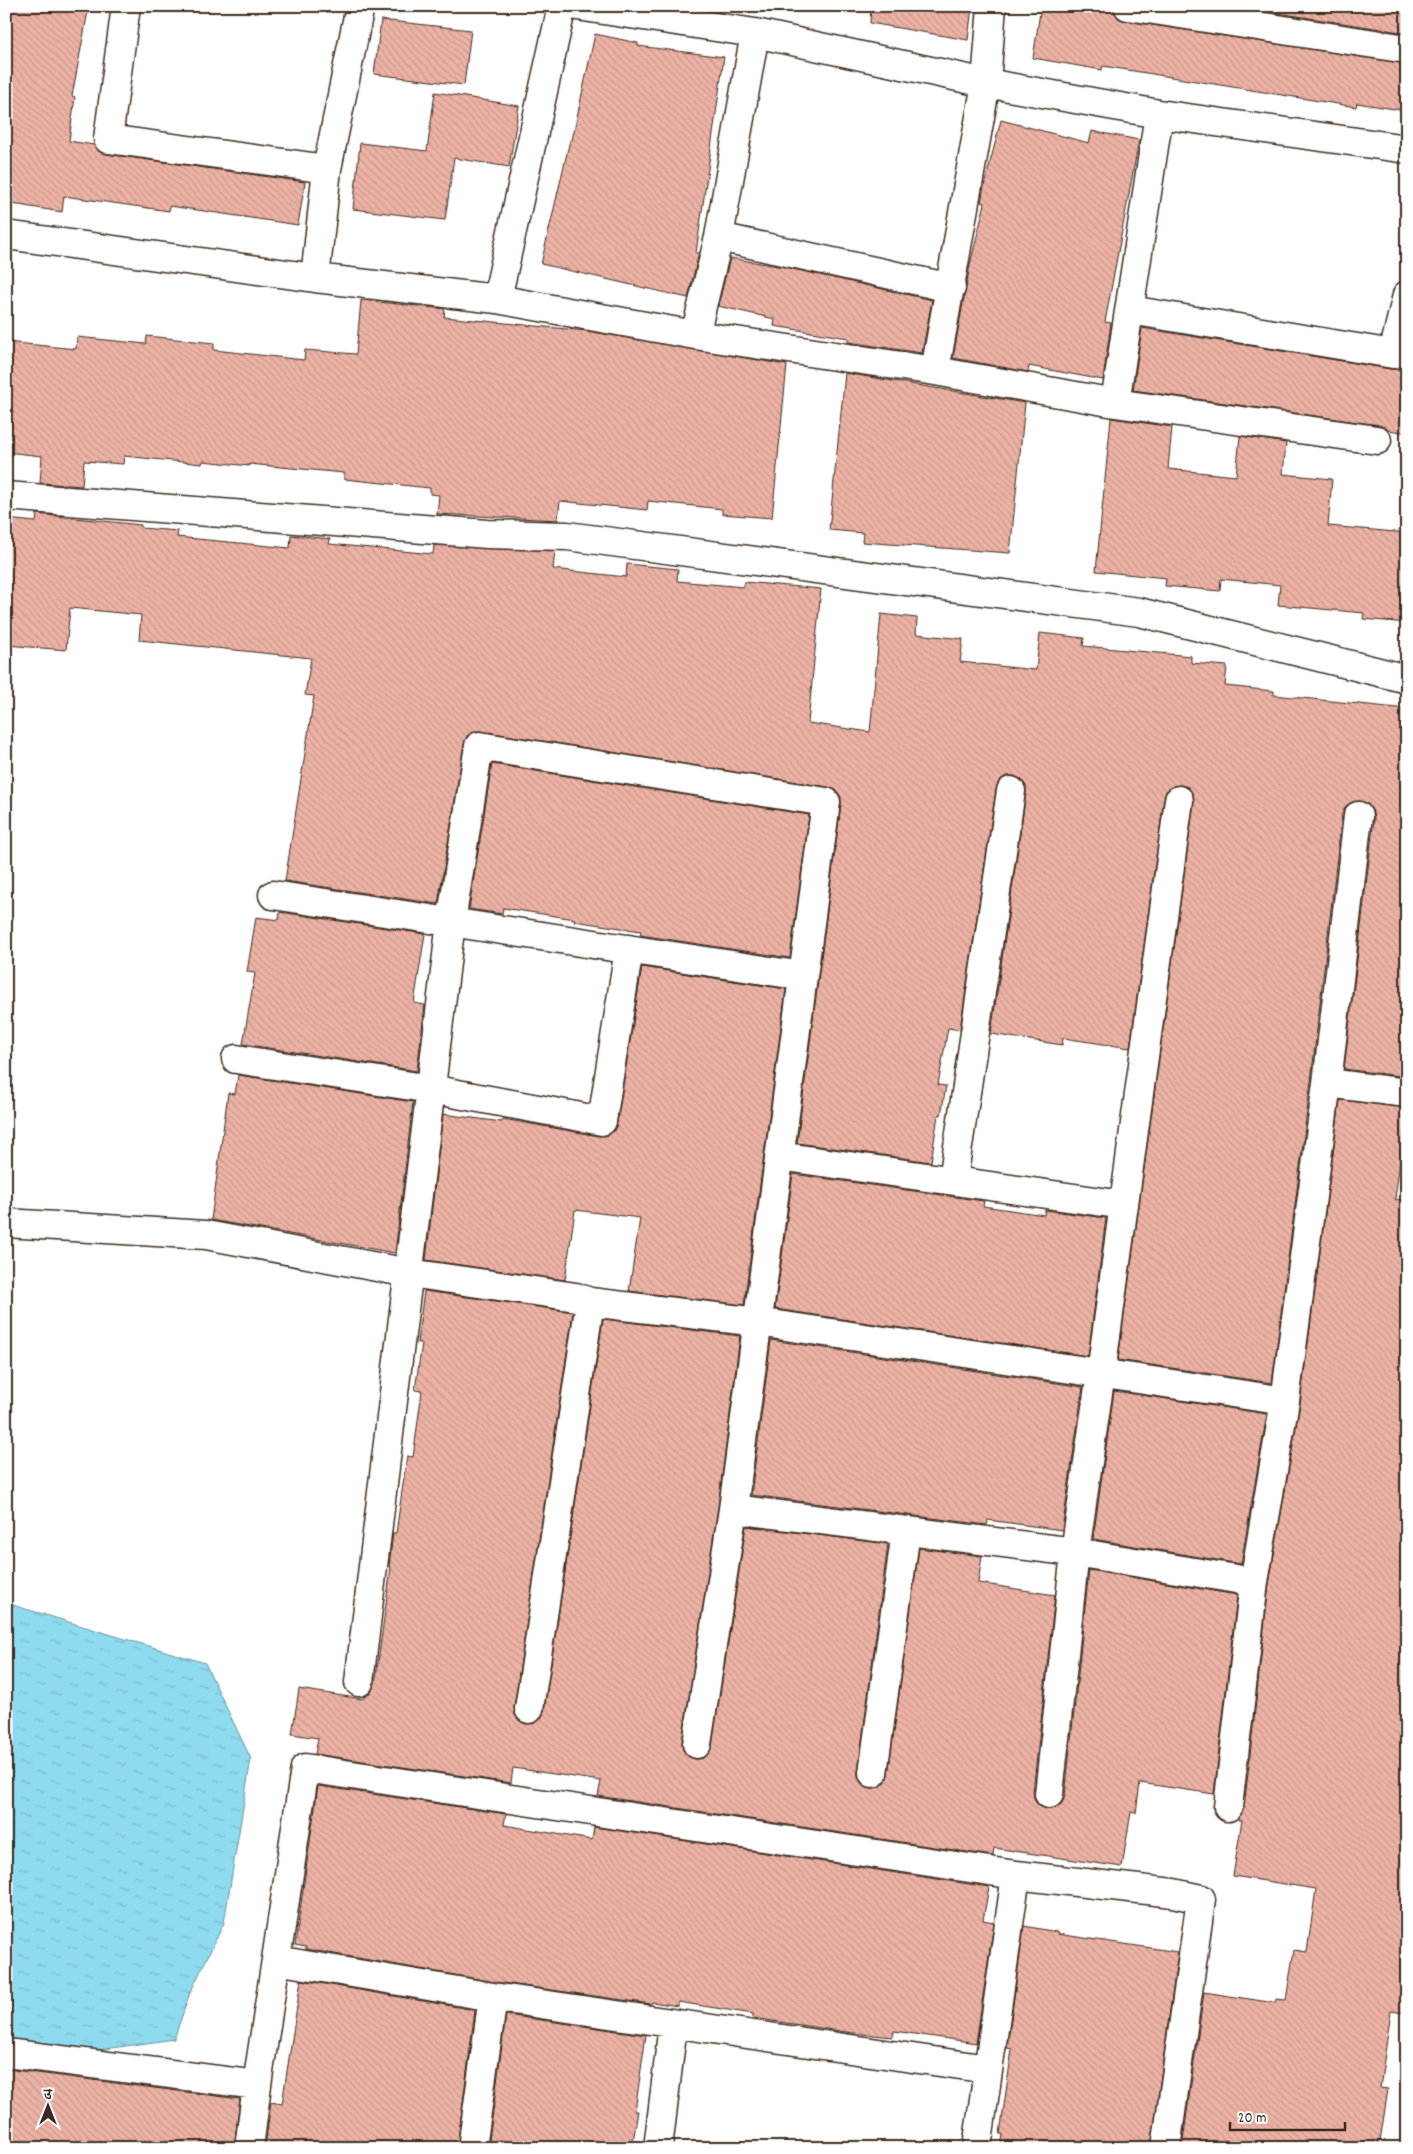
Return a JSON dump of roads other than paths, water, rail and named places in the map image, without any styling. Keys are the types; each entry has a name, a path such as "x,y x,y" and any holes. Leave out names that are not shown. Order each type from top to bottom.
{"street":[{"path":"126,6 108,139 327,169"},
{"path":"315,278 327,169 360,6"},
{"path":"498,299 562,6"},
{"path":"577,6 755,33 986,82 1159,114 1407,149"},
{"path":"935,371 986,82 992,6"},
{"path":"1128,6 1407,49"},
{"path":"695,335 719,237 755,33"},
{"path":"1115,403 1159,114"},
{"path":"6,235 315,278 498,299 695,335 935,371 1115,403 1377,440"},
{"path":"719,237 951,288"},
{"path":"1130,310 1393,354 1407,295"},
{"path":"6,496 487,534 567,536 1139,612 1407,679"},
{"path":"359,1682 451,922 479,746 826,802 733,1509 697,1744"},
{"path":"953,1180 1011,791"},
{"path":"1049,1794 1075,1552 1179,800"},
{"path":"1228,1807 1254,1582 1284,1401 1326,1083 1358,816"},
{"path":"273,895 803,976"},
{"path":"236,1059 431,1089 602,1121 629,949"},
{"path":"1326,1083 1407,1093"},
{"path":"779,1156 1124,1205"},
{"path":"6,1223 206,1235 409,1273 576,1296 590,1302 758,1322 1284,1401"},
{"path":"529,1709 590,1302"},
{"path":"733,1509 1075,1552 1254,1582"},
{"path":"873,1774 906,1531"},
{"path":"250,2148 257,2085 305,1768 1016,1876 1173,1893 1201,1899 1166,2148"},
{"path":"978,2148 1016,1876"},
{"path":"276,1960 673,2025 988,2069"},
{"path":"472,2148 493,1997"},
{"path":"658,2148 673,2025"},
{"path":"6,2053 257,2085"}],"water":[{"path":"6,1603 205,1663 251,1759 224,1923 190,1993 174,2039 71,2054 6,2045"}]}
